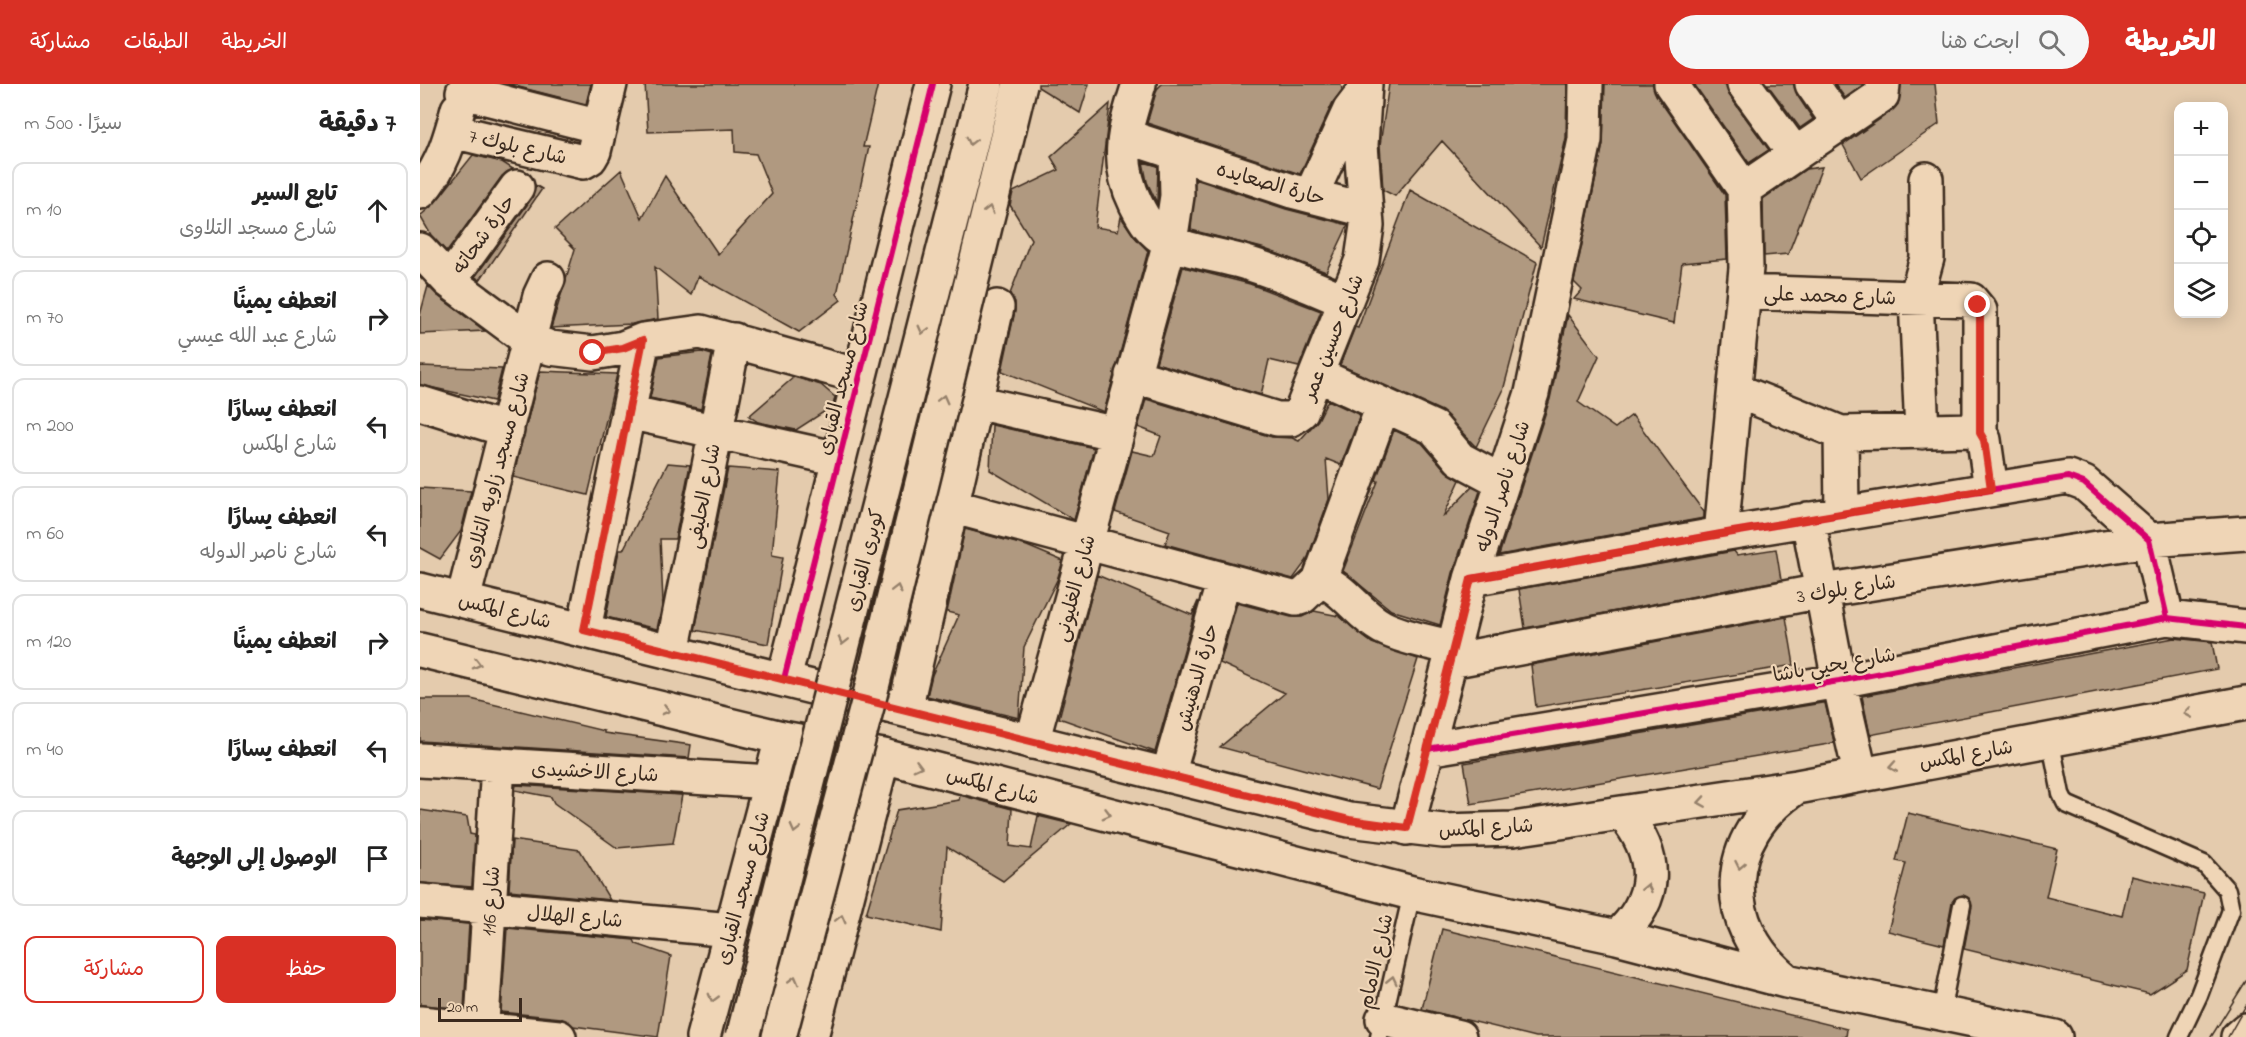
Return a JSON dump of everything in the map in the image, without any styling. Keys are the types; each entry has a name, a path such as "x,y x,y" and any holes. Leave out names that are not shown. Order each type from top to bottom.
{"street":[{"path":"420,192 439,165 464,88 600,127 610,84"},
{"name":"شارع مسجد القبارى","path":"784,680 933,84"},
{"name":"كوبرى القبارى","path":"743,1037 986,84"},
{"name":"كوبرى القبارى","path":"779,1037 869,699 1020,84"},
{"path":"1138,84 1122,157 1125,182 1144,221 1153,232 1170,242 1245,262 1346,301"},
{"name":"شارع ناصر الدوله","path":"1407,828 1471,579 1532,393 1585,140 1586,84"},
{"path":"1671,84 1744,189 1744,292 1721,534"},
{"path":"1744,84 1795,154"},
{"path":"1812,84 1840,124"},
{"path":"1744,189 1882,95 1883,84"},
{"path":"1311,195 1350,110 1364,89"},
{"name":"شارع حسين عمر","path":"1132,375 1277,419 1291,419 1301,412 1318,375 1362,260 1367,226 1361,146 1364,89"},
{"name":"شارع بلوك 7","path":"452,130 583,162 590,158 594,151 600,127"},
{"name":"حارة الصعايده","path":"1125,136 1176,155 1366,210"},
{"name":"شارع الغليونى","path":"1032,742 1170,242 1177,196 1176,155"},
{"path":"1922,432 1916,298 1927,258 1926,179"},
{"name":"حارة شحاته","path":"449,281 518,187"},
{"path":"420,250 449,281 530,340 570,352 593,353 623,348 643,340 701,332 859,376"},
{"name":"شارع مسجد زاويه التلاوى","path":"462,600 540,296 548,279"},
{"name":"شارع محمد على","path":"1744,292 1971,300 1978,305 1980,311 1980,433"},
{"path":"905,709 997,307"},
{"path":"584,630 643,340"},
{"name":"شارع الحليفى","path":"672,652 734,340"},
{"path":"1318,375 1434,428 1460,459 1503,482"},
{"path":"1735,390 1841,433 1973,430 1980,433 1984,440 1991,489"},
{"path":"975,402 1117,434"},
{"path":"420,403 507,430"},
{"path":"951,506 1296,599 1302,597 1319,581 1383,406"},
{"path":"628,412 839,459"},
{"path":"1841,433 1842,514"},
{"path":"1471,579 2061,477 2076,478 2149,540 2167,618"},
{"path":"1808,519 1839,681 1860,773"},
{"name":"شارع بلوك 3","path":"1451,655 1822,591 2149,540 2246,533"},
{"name":"حارة الدهنيش","path":"1168,775 1224,579"},
{"path":"1319,581 1337,587 1362,615 1384,629 1451,655"},
{"name":"شارع المكس","path":"420,590 1349,820 1407,828 1477,832 1624,814 1797,787 1860,773 2243,701"},
{"name":"شارع يحيي باشا","path":"1427,750 1839,681 2167,618 2246,627"},
{"name":"شارع المكس","path":"420,650 782,738 883,756 1412,894 1617,937 1786,981 2055,1037"},
{"name":"شارع مسجد القبارى","path":"703,1037 782,738"},
{"path":"811,1037 883,756"},
{"name":"شارع الاخشيدى","path":"420,760 771,782"},
{"name":"شارع 116","path":"481,1033 498,765"},
{"path":"1786,981 1769,967 1756,951 1740,913 1737,893 1742,852 1750,833 1762,814 1797,787"},
{"path":"1617,937 1631,924 1641,908 1648,890 1650,871 1647,853 1638,832 1624,814"},
{"name":"شارع الهلال","path":"420,901 731,930"},
{"path":"420,1023 481,1033 559,1037"},
{"path":"1381,1028 1459,1037"}],"lane":[{"path":"2050,738 2061,794 2066,804 2204,864 2227,890 2231,910 2199,995 2179,1037"},
{"name":"شارع الامام","path":"1381,1028 1412,894"},
{"path":"1941,1013 1962,905"}],"building":[{"path":"507,84 591,84 586,104"},
{"path":"645,84 878,84 863,147 869,147 837,294 841,300 799,332 698,276 691,295 655,267 658,319 632,324 551,328 575,249 555,229 621,170 642,218 665,176 718,254 772,194 756,154 735,152 734,129 648,132"},
{"path":"1038,84 1089,84 1080,113 1038,87"},
{"path":"1162,84 1341,84 1342,90 1333,102 1300,174 1147,123 1157,89"},
{"path":"1389,84 1567,84 1566,138 1541,247 1442,141 1395,196 1383,190 1380,145"},
{"path":"1605,84 1653,84 1656,95 1725,195 1727,259 1682,263 1674,323 1574,299 1582,290 1574,282 1603,144"},
{"path":"1694,84 1726,84 1729,95 1769,150 1749,163"},
{"path":"1767,84 1794,84 1797,95 1813,119 1800,128"},
{"path":"1835,84 1864,84 1845,98"},
{"path":"1901,84 1935,84 1939,124 1861,178 1843,145 1893,110 1898,104"},
{"path":"1110,104 1095,227 1118,231 1121,217 1148,251 1104,412 1002,371 1015,311 1015,302 1010,294 1031,239 1010,205 1013,192 1059,170 1051,157"},
{"path":"473,155 502,162 513,169 502,176 447,252 431,235 420,216 434,204"},
{"path":"1143,162 1158,166 1157,203 1147,182"},
{"path":"1822,167 1788,254 1764,256 1763,199 1806,169"},
{"path":"1195,179 1286,209 1348,225 1326,272 1262,248 1191,230"},
{"path":"535,185 542,189 480,280 475,277 532,198"},
{"path":"1410,190 1537,262 1503,391 1476,447 1442,411 1340,365 1355,327 1358,328"},
{"path":"1183,267 1250,284 1321,311 1299,367 1269,360 1261,395 1156,363"},
{"path":"428,286 485,331 420,334 420,315"},
{"path":"1568,315 1599,356 1578,402 1615,428 1632,415 1704,512 1704,518 1499,555 1550,399"},
{"path":"702,352 712,355 701,409 650,398 659,357"},
{"path":"420,366 502,369 494,401 420,385"},
{"path":"540,371 617,374 588,495 513,477"},
{"path":"794,377 821,385 835,397 833,406 796,430 758,422 749,416"},
{"path":"1146,399 1272,437 1292,438 1299,441 1318,420 1328,400 1360,415 1341,465 1326,459 1329,499 1307,560 1293,579 1165,544 1170,531 1115,512 1132,451 1154,456 1161,436 1138,427"},
{"path":"992,425 1094,448 1074,520 990,470"},
{"path":"1394,430 1422,443 1446,471 1460,480 1443,517 1472,487 1480,491 1453,573 1440,625 1391,610 1343,571 1378,481 1376,480"},
{"path":"668,463 690,465 675,539 660,539 663,601 657,629 606,617 619,550 623,550"},
{"path":"728,468 780,472 772,555 783,557 768,644 695,630"},
{"path":"420,488 471,491 461,531 440,559 420,548"},
{"path":"965,529 1027,546 1063,561 1057,580 1024,647 1019,718 927,696 932,675 959,615 947,612"},
{"path":"1776,549 1781,580 1525,628 1519,589 1734,551 1737,555"},
{"path":"1097,575 1192,615 1198,601 1155,752 1059,718"},
{"path":"1237,603 1291,617 1302,617 1314,611 1339,616 1372,643 1418,659 1377,789 1220,747 1285,693 1220,663"},
{"path":"1786,617 1794,665 1536,707 1531,665"},
{"path":"2174,638 2212,642 2217,669 1870,735 1862,696"},
{"path":"420,699 471,699 604,731 604,733 691,745 689,758 420,741"},
{"path":"1825,703 1834,742 1829,744 1471,804 1464,763"},
{"path":"516,785 682,795 673,843 617,848 554,803 551,797 515,790"},
{"path":"960,795 1012,809 1010,846 1031,849 1038,816 1071,824 1003,881 947,847 941,932 866,914 897,810 959,800"},
{"path":"420,810 467,817 470,834 475,835 472,887 420,883"},
{"path":"1908,813 2057,849 2046,897 2122,916 2131,876 2204,893 2187,970 2150,994 1964,949 1972,906 1969,898 1963,895 1952,902 1944,945 1888,931 1906,863 1896,861"},
{"path":"512,840 580,850 610,900 509,890"},
{"path":"420,920 469,924 464,1009 420,1005"},
{"path":"507,928 634,940 636,944 671,956 658,1037 573,1026 561,1018 501,1012"},
{"path":"1442,929 1847,1029 1846,1037 1536,1037 1422,1009"}],"tram line":[{"path":"2211,1037 2246,981"},
{"path":"2228,1037 2246,1005"}],"cycle path":[{"path":"784,679 933,84"},
{"path":"1471,579 1721,534 2068,477 2084,483 2149,540 2167,618"},
{"path":"1427,749 1839,681 2167,618 2246,627"}],"route":[{"path":"593,353 623,348 643,340 584,630 1349,820 1407,828 1471,579 1991,489 1984,440 1980,433 1980,311 1978,305"}]}
